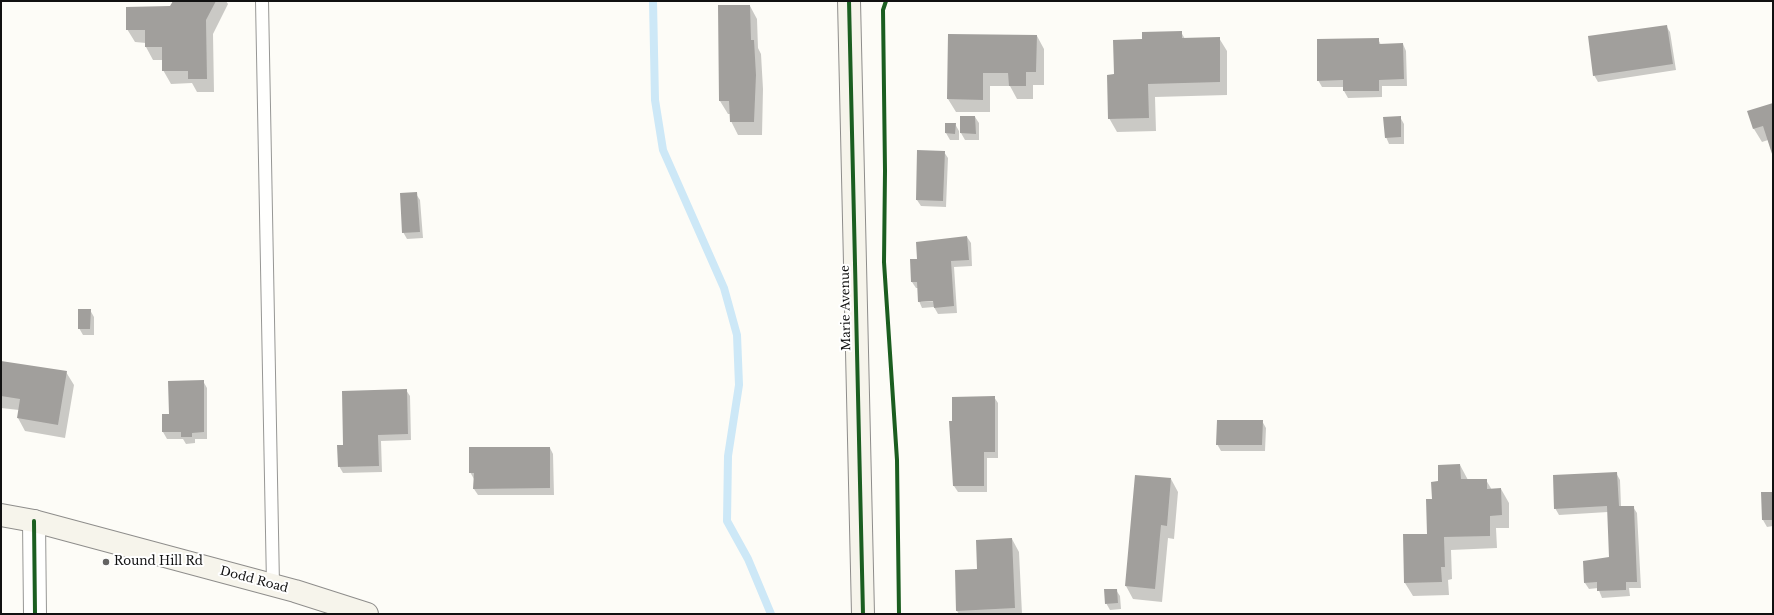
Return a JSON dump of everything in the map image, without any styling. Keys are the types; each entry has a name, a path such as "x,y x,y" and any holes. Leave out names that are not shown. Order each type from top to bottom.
{"street":[{"name":"Marie Avenue","path":"849,1 863,614"},
{"name":"Dodd Road","path":"1,515 34,521 273,585 366,614"},
{"path":"34,521 36,614"}],"lane":[{"path":"262,1 273,585"}],"building":[{"path":"173,1 216,1 206,20 207,79 188,79 188,71 162,71 162,47 145,47 145,30 126,30 126,7 170,6"},
{"path":"718,5 750,5 751,40 754,40 756,75 754,122 730,122 729,101 719,101"},
{"path":"1667,25 1673,64 1593,76 1588,36"},
{"path":"1182,31 1182,38 1220,37 1220,82 1148,84 1149,118 1108,119 1107,75 1114,74 1113,40 1142,39 1142,32"},
{"path":"948,34 1037,35 1036,72 1026,72 1026,86 1009,86 1008,73 983,73 983,100 947,99"},
{"path":"1379,38 1379,44 1403,43 1404,79 1379,80 1379,91 1343,91 1343,80 1317,81 1317,39"},
{"path":"1773,103 1773,157 1763,126 1753,129 1747,111"},
{"path":"960,116 975,116 976,134 960,133"},
{"path":"1401,116 1401,137 1385,138 1383,117"},
{"path":"945,123 956,123 955,134 945,133"},
{"path":"917,150 945,151 943,201 916,200"},
{"path":"417,192 420,232 402,233 400,193"},
{"path":"967,236 969,260 951,261 954,306 934,308 933,301 918,302 917,282 911,282 910,259 917,259 916,242"},
{"path":"78,309 91,309 90,329 78,329"},
{"path":"1,361 67,371 58,425 17,418 20,399 1,396"},
{"path":"204,380 204,432 192,433 192,437 181,437 181,432 162,432 162,414 169,414 168,381"},
{"path":"407,389 408,434 378,435 379,466 338,467 337,445 343,445 342,391"},
{"path":"995,396 995,452 984,452 984,486 953,486 949,421 952,421 952,397"},
{"path":"1217,420 1263,420 1262,445 1216,445"},
{"path":"469,447 550,447 550,488 473,489 474,473 469,473"},
{"path":"1460,464 1461,479 1487,479 1487,489 1501,488 1502,515 1490,516 1490,536 1444,537 1445,567 1441,567 1442,582 1404,583 1403,534 1427,534 1426,499 1432,499 1431,482 1438,481 1438,465"},
{"path":"1617,472 1619,506 1634,506 1637,582 1626,582 1626,590 1597,591 1597,582 1584,583 1583,561 1609,557 1607,506 1554,509 1553,475"},
{"path":"1135,475 1171,478 1167,526 1161,525 1155,589 1125,586"},
{"path":"1761,492 1773,492 1773,520 1762,520"},
{"path":"1012,538 1015,608 956,611 955,570 977,569 976,540"},
{"path":"1104,589 1117,589 1118,603 1105,604"}],"waterway":[{"path":"653,1 655,100 663,150 724,288 737,335 739,385 728,456 727,521 748,559 771,614"}],"cycle path":[{"path":"849,1 863,614"},
{"path":"886,1 883,10 885,171 884,262 897,460 899,614"},
{"path":"34,521 35,614"}],"place":[{"name":"Round Hill Rd","path":"106,562"}]}
